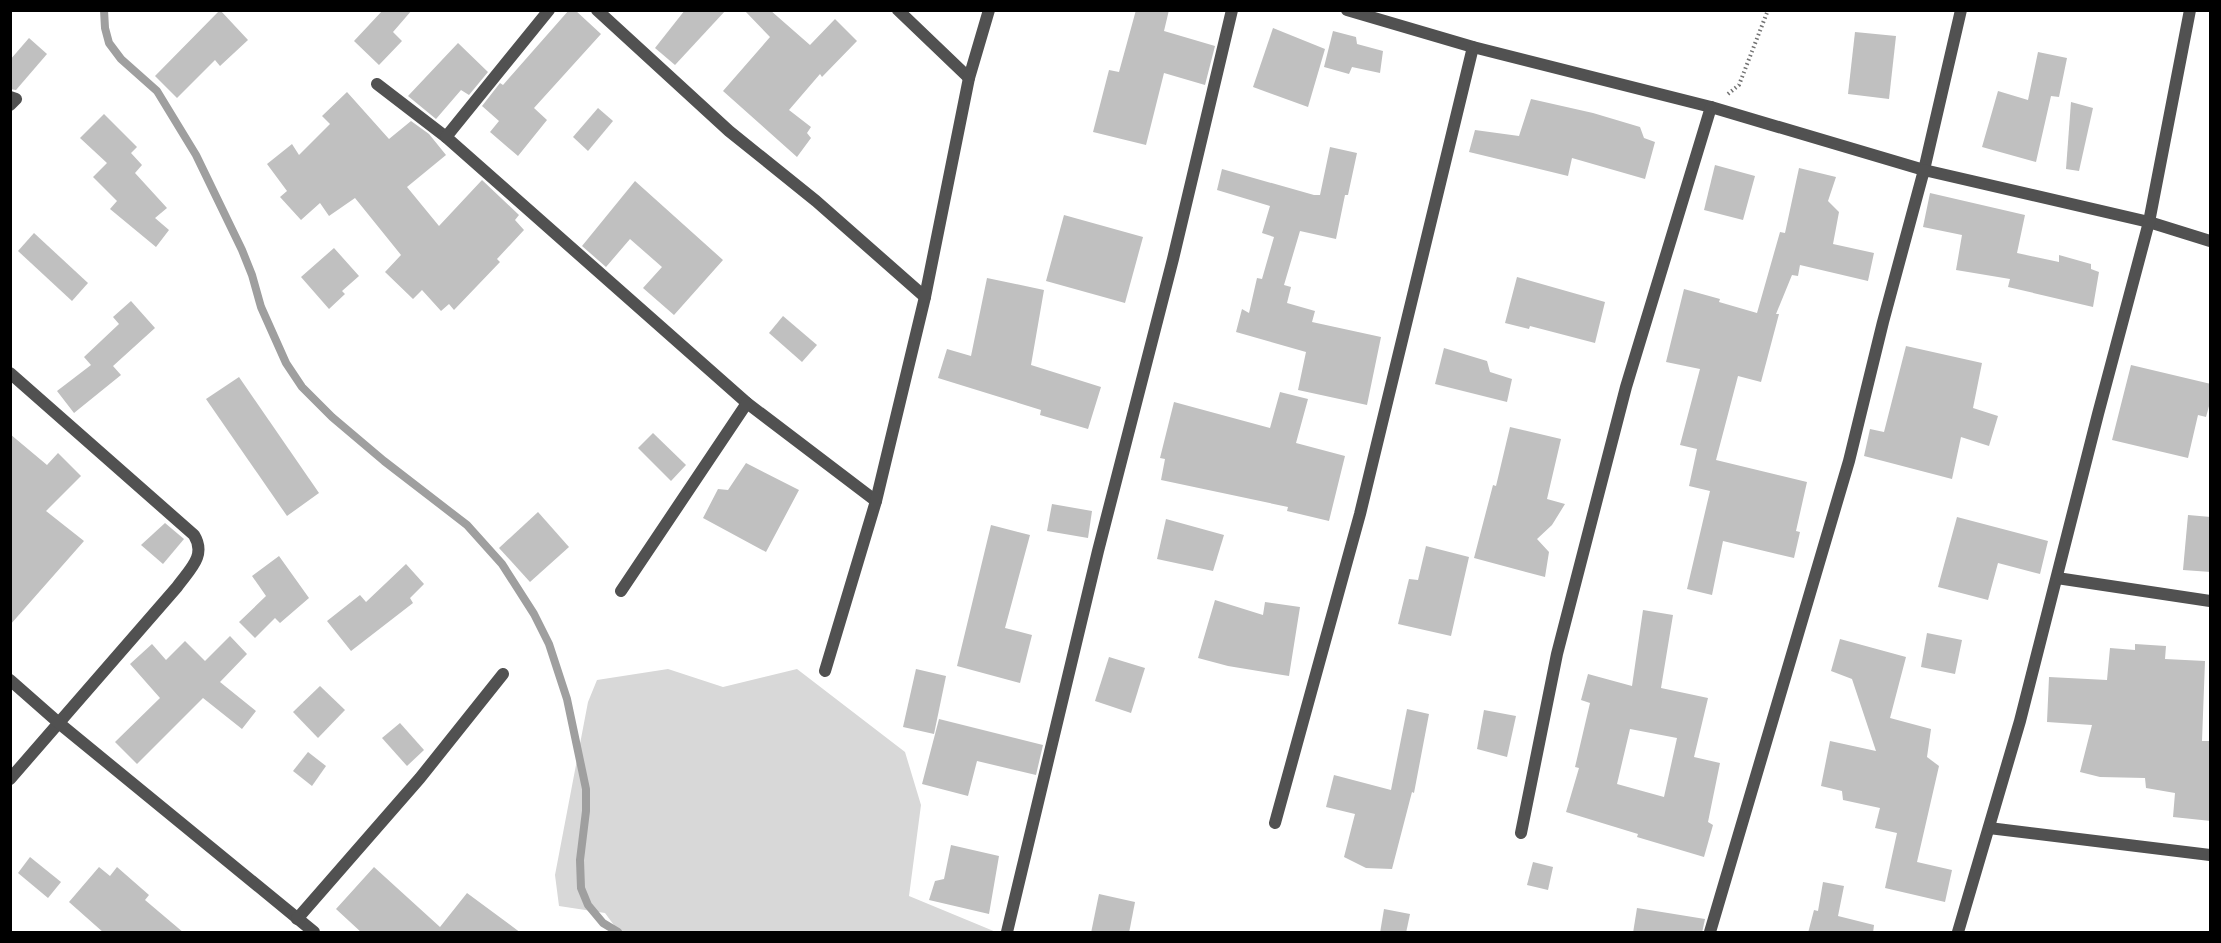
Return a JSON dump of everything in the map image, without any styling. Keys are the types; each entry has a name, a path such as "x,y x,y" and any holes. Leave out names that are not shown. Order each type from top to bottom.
{"street":[{"path":"446,136 549,10"},
{"path":"597,10 729,131 816,201 925,297"},
{"path":"898,10 969,78"},
{"path":"825,671 876,501 925,297 969,78 989,10"},
{"path":"1007,933 1098,551 1173,259 1232,10"},
{"path":"1347,10 1473,47 1712,107 1924,170 2149,222 2211,240"},
{"path":"1710,933 1849,461 1924,170 1961,10"},
{"path":"1958,933 2020,721 2149,222 2190,10"},
{"path":"1275,823 1360,514 1473,47"},
{"path":"377,84 446,136 747,403 876,501"},
{"path":"10,97 16,99 10,105"},
{"path":"1521,833 1557,654 1626,387 1712,107"},
{"path":"10,373 194,535 200,545 199,556 177,587 10,779"},
{"path":"621,591 747,403"},
{"path":"2057,578 2211,601"},
{"path":"297,919 420,778 503,674"},
{"path":"10,680 60,724 314,933"},
{"path":"1989,828 2211,855"}],"path":[{"path":"1712,107 1739,85 1768,10"}],"shaded area":[{"path":"668,669 723,687 797,669 905,752 921,805 909,896 996,932 619,932 605,913 559,906 555,875 588,702 597,680"}],"building":[{"path":"220,10 248,40 220,66 215,60 177,98 155,76"},
{"path":"383,10 412,10 393,32 402,41 379,65 354,41"},
{"path":"569,10 575,10 601,34 534,108 547,120 518,156 490,132 499,121 482,106 500,83 503,85"},
{"path":"685,10 726,10 675,65 655,48"},
{"path":"744,10 770,10 810,45 835,19 857,41 822,77 820,74 789,110 811,127 807,133 811,138 797,157 723,91 770,37"},
{"path":"1136,10 1169,10 1164,31 1215,46 1205,85 1164,73 1146,145 1093,132 1109,70 1119,72"},
{"path":"1273,28 1325,49 1308,107 1253,87"},
{"path":"1333,31 1356,37 1357,44 1383,51 1380,73 1352,67 1349,74 1324,67"},
{"path":"1855,32 1896,36 1889,99 1848,94"},
{"path":"29,38 47,54 16,90 10,89 10,60"},
{"path":"458,43 488,72 469,95 461,90 436,119 408,96"},
{"path":"2038,52 2067,58 2059,97 2051,96 2036,162 1982,147 1998,91 2028,100"},
{"path":"347,92 389,139 411,121 429,134 446,155 407,187 439,226 482,180 519,215 515,220 524,230 497,259 500,262 454,310 449,304 441,311 422,290 413,299 385,272 401,255 355,198 329,216 320,203 301,220 280,197 287,191 267,164 292,144 299,155 330,124 322,116"},
{"path":"1531,99 1593,113 1640,127 1644,138 1655,142 1645,179 1572,158 1568,176 1469,152 1475,130 1519,136"},
{"path":"2071,102 2093,108 2079,171 2066,169"},
{"path":"598,108 613,121 588,151 573,137"},
{"path":"104,114 137,147 131,153 142,165 135,173 167,208 155,218 169,230 156,247 110,209 117,201 93,177 107,163 80,138"},
{"path":"1330,147 1357,153 1336,239 1300,231 1284,285 1291,287 1287,303 1315,311 1312,322 1381,337 1367,405 1298,390 1306,352 1236,332 1242,309 1249,313 1257,278 1262,279 1274,237 1262,233 1270,206 1217,190 1222,169 1320,195"},
{"path":"1715,165 1755,176 1743,220 1704,210"},
{"path":"1799,168 1836,177 1828,201 1839,212 1833,244 1874,253 1868,281 1800,265 1798,276 1792,275 1776,314 1779,314 1761,382 1738,376 1716,460 1807,482 1796,531 1800,532 1794,558 1723,541 1712,595 1687,589 1710,491 1689,486 1697,449 1680,445 1700,369 1666,362 1684,289 1757,313 1780,232 1785,233"},
{"path":"635,181 723,260 674,315 643,288 662,267 630,239 606,267 582,246"},
{"path":"1930,193 2025,215 2017,253 2059,262 2059,255 2091,264 2091,269 2099,272 2093,307 2008,287 2010,279 1956,270 1962,235 1923,227"},
{"path":"1064,215 1143,237 1125,303 1046,281"},
{"path":"34,233 88,283 72,301 18,251"},
{"path":"334,248 359,276 342,291 345,294 329,309 301,277"},
{"path":"1517,277 1605,302 1595,343 1530,326 1529,329 1505,323"},
{"path":"987,278 1044,290 1031,365 1101,387 1088,429 1040,415 1041,410 938,378 947,349 971,356"},
{"path":"131,301 155,328 113,366 121,375 74,413 57,391 91,365 84,357 119,324 113,317"},
{"path":"783,316 817,345 802,362 769,333"},
{"path":"1906,346 1982,363 1973,408 1998,416 1989,446 1961,437 1952,479 1864,456 1870,429 1884,432"},
{"path":"1444,348 1487,361 1490,372 1512,379 1507,402 1435,384"},
{"path":"2131,365 2211,384 2211,399 2206,417 2198,415 2188,458 2112,440"},
{"path":"239,377 319,493 287,516 206,399"},
{"path":"1280,392 1308,399 1296,443 1345,456 1329,521 1287,511 1288,507 1161,480 1165,459 1160,458 1174,402 1270,428"},
{"path":"1510,427 1561,439 1547,499 1565,504 1552,525 1537,539 1549,552 1545,577 1474,558 1493,485 1496,486"},
{"path":"653,433 686,465 671,481 638,448"},
{"path":"10,434 47,465 58,453 81,476 46,511 84,541 10,625"},
{"path":"746,463 799,490 766,552 703,518 718,489 728,490"},
{"path":"1052,504 1092,511 1088,538 1047,531"},
{"path":"538,512 569,547 530,582 499,548"},
{"path":"2188,515 2211,517 2211,572 2183,570"},
{"path":"1957,517 2048,541 2040,574 1998,563 1988,600 1938,587"},
{"path":"1166,519 1224,535 1213,571 1157,559"},
{"path":"165,523 184,539 163,564 141,545"},
{"path":"991,525 1030,535 1005,628 1032,635 1020,683 957,666"},
{"path":"1426,546 1469,557 1451,636 1398,624 1409,579 1418,580"},
{"path":"279,556 309,598 280,623 275,618 255,638 239,622 266,596 252,576"},
{"path":"406,564 424,584 410,598 413,603 351,651 327,621 360,595 366,602"},
{"path":"1215,600 1263,615 1265,602 1300,607 1289,676 1228,666 1198,658"},
{"path":"1643,610 1673,615 1661,688 1708,698 1694,757 1720,763 1708,822 1713,825 1704,857 1566,812 1579,768 1575,767 1590,703 1581,700 1588,674 1632,686","holes":["1630,729 1677,738 1664,797 1617,784"]},
{"path":"1927,633 1962,640 1955,674 1921,667"},
{"path":"230,636 247,654 220,682 256,711 242,729 203,698 137,764 115,742 160,698 130,664 152,644 166,660 185,641 205,661"},
{"path":"1840,639 1906,657 1890,718 1931,729 1927,757 1939,766 1917,862 1952,870 1945,902 1885,888 1897,833 1875,828 1880,808 1843,800 1842,791 1821,786 1830,741 1876,751 1852,679 1831,671"},
{"path":"2135,644 2166,646 2165,659 2205,661 2202,741 2211,741 2211,821 2173,817 2175,793 2146,788 2145,778 2100,777 2080,772 2092,725 2047,722 2049,677 2107,680 2110,648 2135,650"},
{"path":"1109,657 1145,668 1131,713 1095,701"},
{"path":"916,669 946,676 934,734 903,727"},
{"path":"320,686 345,710 318,738 293,712"},
{"path":"1407,709 1429,714 1414,793 1412,792 1392,869 1366,868 1344,857 1355,814 1326,807 1334,775 1391,790"},
{"path":"1484,710 1516,716 1507,757 1477,749"},
{"path":"939,719 1043,745 1036,775 977,761 968,796 922,784"},
{"path":"400,723 424,750 407,766 382,738"},
{"path":"308,752 326,766 312,786 293,771"},
{"path":"951,845 999,856 989,914 929,900 935,881 944,879"},
{"path":"30,857 61,882 48,898 18,873"},
{"path":"1533,862 1553,867 1548,890 1527,885"},
{"path":"99,867 110,876 117,867 149,895 145,900 184,933 104,933 69,902"},
{"path":"374,867 440,927 467,893 521,933 362,933 336,909"},
{"path":"1823,882 1844,886 1838,916 1874,925 1873,933 1808,933 1814,910 1818,911"},
{"path":"1099,894 1135,902 1129,933 1091,933"},
{"path":"1637,908 1705,919 1702,933 1633,933"},
{"path":"1384,909 1410,914 1406,933 1380,933"}],"waterway":[{"path":"104,10 109,43 121,59 157,91 196,155 242,250 261,307 286,363 302,387 332,417 384,461 467,525 502,564 534,614 549,644 567,699 586,789 586,811 580,860 581,888 588,905 603,923 618,932"}]}
